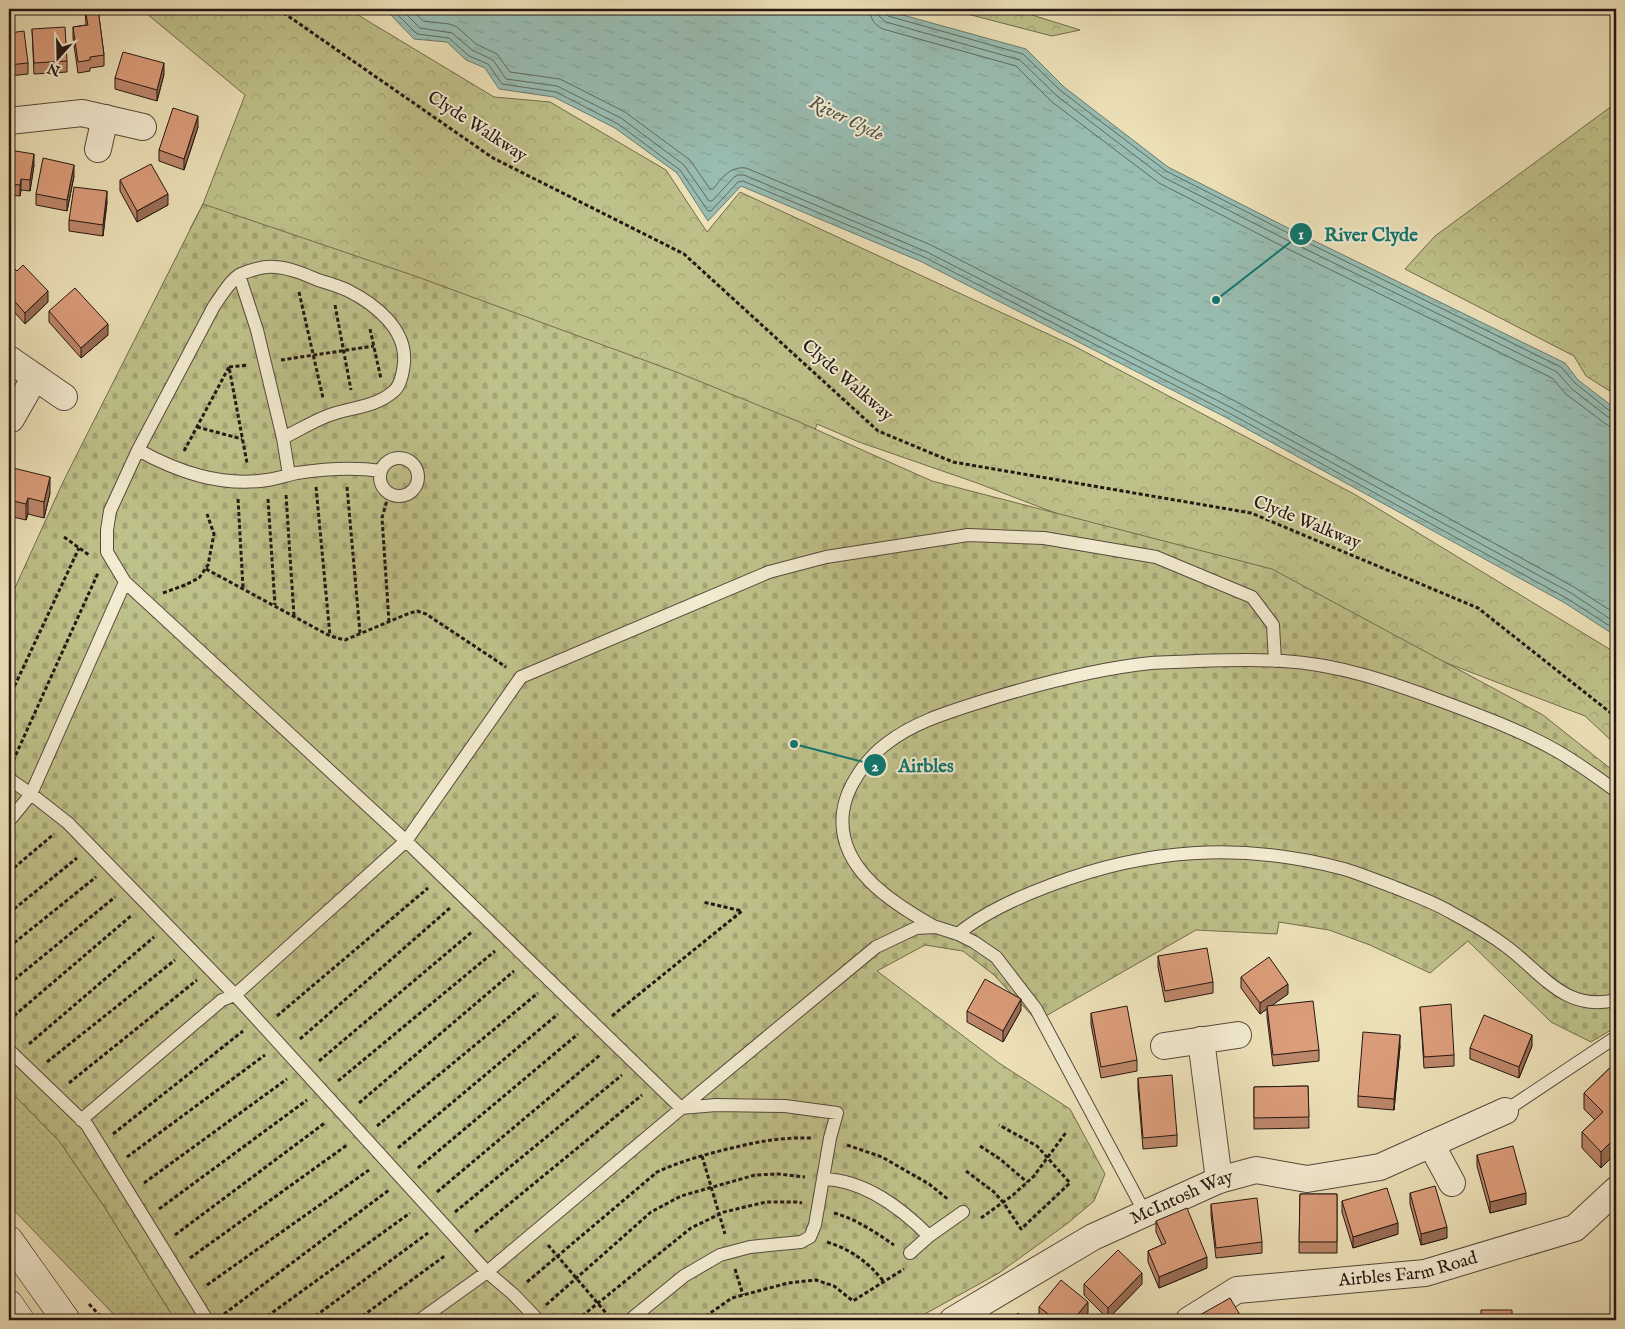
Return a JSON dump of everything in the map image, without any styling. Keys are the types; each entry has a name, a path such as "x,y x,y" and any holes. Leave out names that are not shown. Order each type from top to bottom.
{"main road":[{"path":"9,1240 66,1320"},
{"path":"9,1304 20,1320"}],"street":[{"path":"9,122 82,114 143,127"},
{"path":"98,149 104,118"},
{"path":"9,359 64,397"},
{"path":"11,419 35,377"},
{"path":"1164,1046 1238,1035"},
{"path":"1201,1040 1219,1180"},
{"name":"McIntosh Way","path":"953,1320 1093,1237 1219,1180 1256,1170 1307,1179 1380,1167 1505,1112"},
{"path":"1431,1144 1452,1183"},
{"name":"Airbles Farm Road","path":"1189,1320 1237,1290 1425,1274 1575,1228 1616,1190"}],"lane":[{"path":"282,438 327,416 376,403 395,390 403,372 405,353 400,337 392,323 374,307 347,290 296,271 273,267 254,270 240,275 228,286 214,306 138,450 110,511 107,530 107,552 125,582 406,841 681,1108 716,1105 785,1106 837,1113 830,1138 815,1225 810,1237 801,1242 750,1247 720,1255 684,1276 630,1320"},
{"path":"240,275 265,362 282,438 287,476"},
{"path":"138,450 175,468 214,480 237,482 267,480 345,469 363,468 382,471"},
{"path":"395,459 408,460 416,469 418,482 412,492 400,496 388,493 381,483 382,471 389,461 395,459"},
{"path":"81,1120 222,1000 235,995 406,841 520,677 769,572 826,557 968,535 1044,538 1156,557 1252,597 1273,625 1276,661"},
{"path":"9,821 31,794 125,582"},
{"path":"1145,1213 1036,1009 996,957 974,942 958,934 936,927 905,910 876,889 857,866 846,844 841,825 844,803 865,764 885,744 941,714 998,696 1097,671 1153,663 1276,661 1314,664 1368,676 1492,720 1555,750 1616,791"},
{"path":"9,779 68,823 91,846 235,995 487,1272 513,1294 536,1318"},
{"path":"958,934 975,922 1024,895 1088,871 1116,864 1154,856 1198,852 1275,856 1345,869 1423,899 1450,912 1505,945 1527,963 1547,984 1564,995 1588,1002 1603,1003 1616,1000"},
{"path":"420,1320 487,1272 876,947 916,928 936,927"},
{"name":"McIntosh Way","path":"1505,1112 1616,1037"},
{"path":"12,1053 86,1125 207,1320"},
{"path":"823,1179 837,1179 876,1195 898,1207 929,1236"},
{"path":"910,1253 929,1236 963,1212"}],"path":[{"name":"Clyde Walkway","path":"278,9 493,158 684,254 878,431 952,462 1251,513 1478,608 1616,717"},
{"path":"296,271 327,416"},
{"path":"332,285 355,408"},
{"path":"374,307 368,324 381,381 392,392"},
{"path":"228,367 374,346"},
{"path":"175,468 228,367"},
{"path":"228,367 250,481"},
{"path":"197,426 242,439"},
{"path":"345,469 360,633"},
{"path":"315,472 330,636"},
{"path":"287,476 294,616"},
{"path":"267,480 275,606"},
{"path":"237,482 244,589"},
{"path":"388,493 382,518 388,622"},
{"path":"144,599 185,585 199,578 208,565 214,534 207,514"},
{"path":"64,537 102,564 115,567"},
{"path":"9,698 78,548"},
{"path":"13,762 102,564"},
{"path":"206,568 330,636 345,640 417,611 426,614 520,677"},
{"path":"9,872 68,823"},
{"path":"9,913 91,846"},
{"path":"9,947 110,866"},
{"path":"99,1145 261,1023 442,876"},
{"path":"9,984 129,886"},
{"path":"112,1167 283,1048 463,896"},
{"path":"598,1028 742,911 703,902"},
{"path":"9,1020 146,903"},
{"path":"129,1194 303,1070 486,919"},
{"path":"12,1053 167,925"},
{"path":"144,1219 323,1091 508,940"},
{"path":"33,1073 189,948"},
{"path":"160,1245 342,1113 527,959"},
{"path":"55,1095 210,970"},
{"path":"262,1320 424,1203 614,1043"},
{"path":"310,1320 442,1223 635,1064"},
{"path":"357,1320 461,1243 656,1084"},
{"path":"966,1171 994,1192 1021,1229 1070,1183 1037,1146 999,1125"},
{"path":"513,1294 657,1172 678,1162 757,1141 789,1137 830,1138 882,1157 929,1184 963,1212 974,1224 1034,1176 1067,1131"},
{"path":"980,1146 1000,1159 1027,1182"},
{"path":"702,1156 742,1295"},
{"path":"536,1318 651,1212 681,1196 754,1175 778,1174 823,1179"},
{"path":"536,1230 612,1320"},
{"path":"810,1237 840,1246 864,1260 884,1282"}],"green space":[{"path":"141,9 348,9 494,97 550,102 666,170 707,232 740,192 1074,346 1354,494 1616,653 1616,745 1585,716 977,483 859,442 817,424 815,430 190,229 203,204 245,95"},
{"path":"948,9 1013,9 1080,30 1052,36"},
{"path":"1616,103 1616,395 1586,376 1574,356 1405,269 1435,236"},
{"path":"203,204 415,276 679,373 797,421 932,481 1272,569 1543,715 1616,773 1616,1027 1591,1042 1551,1022 1468,941 1430,973 1370,945 1329,930 1279,922 1277,934 1196,930 1037,1021 994,975 963,951 925,945 877,971 999,1063 1070,1109 1105,1174 1094,1201 1068,1223 999,1273 914,1320 175,1320 105,1208 59,1141 9,1090 9,601 63,482"},
{"path":"9,1090 59,1141 105,1208 175,1320 119,1320 9,1205"}],"water":[{"name":"River Clyde","path":"385,9 881,9 1026,49 1064,87 1168,167 1294,231 1565,363 1578,380 1616,409 1616,636 1565,603 1227,418 922,262 741,186 708,221 677,173 615,128 554,97 499,89 485,68 466,60 447,42 414,39"}],"building":[{"path":"85,9 98,9 104,55 90,57 90,60 78,62 73,27 88,25"},
{"path":"65,27 67,61 34,63 32,29"},
{"path":"24,31 28,63 9,65 9,33"},
{"path":"123,52 164,63 157,90 115,78"},
{"path":"173,108 198,116 184,159 159,150"},
{"path":"9,150 34,154 30,180 21,179 20,185 9,184"},
{"path":"43,158 74,165 67,200 36,194"},
{"path":"151,164 168,194 137,211 120,180"},
{"path":"74,187 107,191 103,225 69,220"},
{"path":"9,263 17,271 23,265 48,291 25,313 9,295"},
{"path":"75,288 108,324 81,348 49,311"},
{"path":"9,467 50,477 44,502 28,498 26,504 9,500"},
{"path":"1207,948 1213,982 1165,991 1158,956"},
{"path":"1269,957 1288,984 1260,1003 1241,977"},
{"path":"985,979 1021,999 1003,1031 967,1011"},
{"path":"1313,1001 1319,1050 1273,1055 1267,1006"},
{"path":"1451,1004 1454,1055 1424,1057 1420,1007"},
{"path":"1127,1006 1137,1060 1101,1067 1091,1013"},
{"path":"1484,1015 1532,1035 1519,1067 1470,1048"},
{"path":"1363,1032 1400,1035 1394,1099 1358,1096"},
{"path":"1616,1062 1616,1137 1601,1152 1582,1132 1603,1112 1584,1093"},
{"path":"1172,1075 1177,1135 1143,1138 1138,1078"},
{"path":"1308,1086 1309,1117 1254,1118 1254,1087"},
{"path":"1513,1146 1526,1193 1490,1202 1477,1155"},
{"path":"1435,1186 1447,1227 1421,1234 1410,1193"},
{"path":"1387,1188 1398,1223 1353,1237 1342,1201"},
{"path":"1300,1194 1337,1194 1337,1242 1299,1242"},
{"path":"1257,1198 1262,1242 1216,1248 1211,1204"},
{"path":"1187,1208 1207,1257 1159,1277 1148,1251 1166,1243 1156,1221"},
{"path":"1118,1250 1142,1273 1108,1308 1084,1284"},
{"path":"1061,1280 1088,1302 1073,1320 1068,1320 1062,1315 1056,1320 1039,1307"},
{"path":"1230,1298 1243,1320 1191,1320"},
{"path":"1481,1310 1512,1310 1512,1320 1481,1320"},
{"path":"1018,1313 1026,1320 1011,1320"}],"place":[{"name":"River Clyde","path":"1216,300"},
{"name":"Airbles","path":"794,744"}]}
